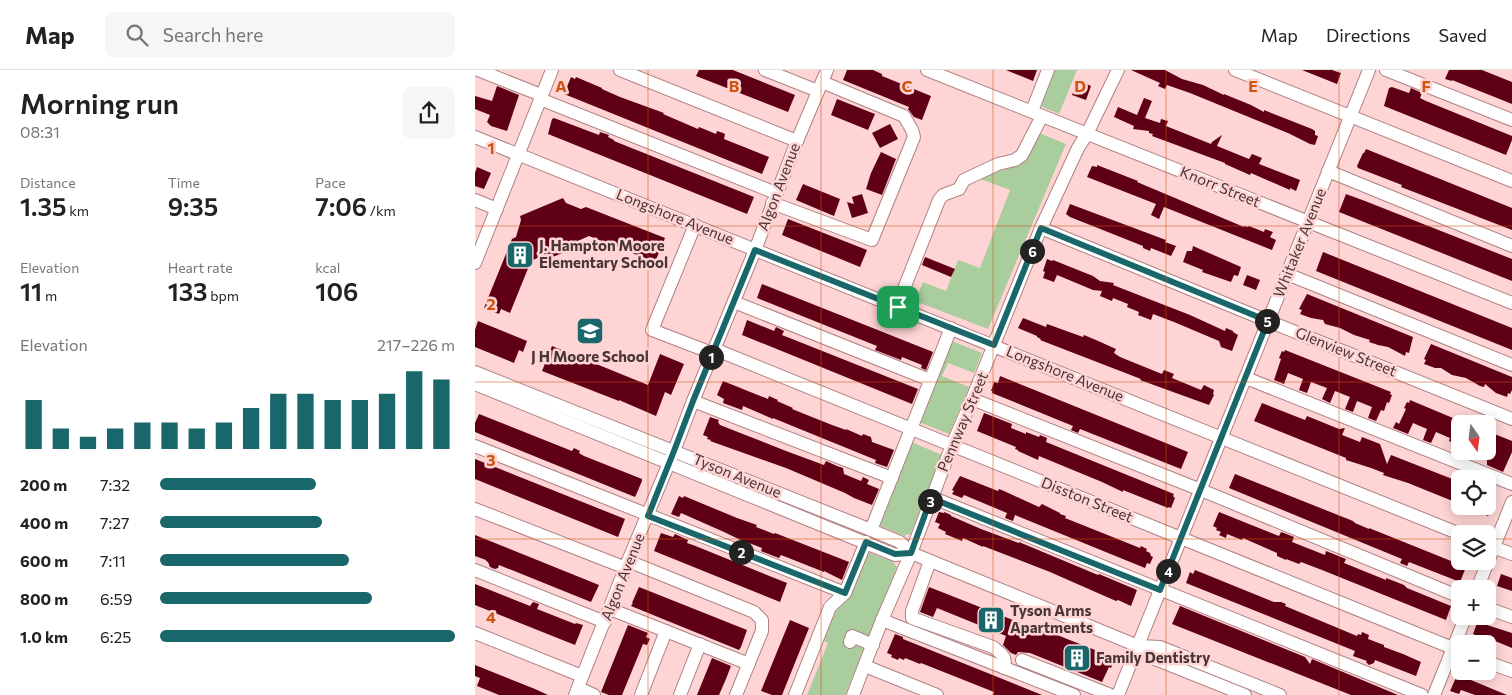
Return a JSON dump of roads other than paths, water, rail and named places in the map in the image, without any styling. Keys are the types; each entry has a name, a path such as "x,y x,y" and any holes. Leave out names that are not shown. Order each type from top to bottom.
{"street":[{"path":"478,70 871,240 914,137 904,116 822,81 765,70"},
{"path":"476,256 497,209 552,70"},
{"path":"620,70 797,141"},
{"name":"Knorr Street","path":"927,70 1512,304"},
{"path":"898,307 918,251 939,200 943,195 959,189 964,180 998,164 1015,160 1022,155 1037,113 1048,70"},
{"name":"Pennway Street","path":"853,695 882,620 911,553 952,445 1041,228 1078,148 1087,134 1118,70"},
{"path":"1235,70 1512,181"},
{"name":"Whitaker Avenue","path":"1118,695 1369,70"},
{"path":"1386,70 1512,120"},
{"name":"Algon Avenue","path":"578,686 822,81"},
{"name":"Longshore Avenue","path":"475,136 1451,530"},
{"path":"1329,171 1512,246"},
{"path":"475,200 497,209"},
{"name":"Disston Street","path":"695,225 652,330 713,351 912,429 1451,648"},
{"name":"Glenview Street","path":"1041,228 1512,419"},
{"path":"1287,274 1512,365"},
{"path":"734,302 930,380"},
{"path":"795,695 830,607 845,593 951,328"},
{"name":"Tyson Avenue","path":"475,372 669,464 791,512 868,536"},
{"path":"1245,378 1512,484"},
{"name":"Tyson Avenue","path":"475,384 674,451 796,500 868,536 895,554 911,553 1138,646 1155,659 1245,695"},
{"path":"972,399 1201,490 1451,593"},
{"path":"693,401 892,478"},
{"path":"475,446 845,593"},
{"path":"931,498 1422,695"},
{"path":"791,512 796,500"},
{"path":"1496,536 1512,502"},
{"path":"475,509 754,612 762,620 761,633 736,695"},
{"path":"1496,548 1512,554"},
{"path":"930,561 912,611 913,618 993,647 1003,654 1006,661 1004,668"},
{"path":"475,570 605,622"},
{"path":"610,609 749,664"},
{"path":"1496,611 1512,617"},
{"path":"882,620 1074,695"},
{"path":"641,695 666,631"},
{"path":"475,633 594,695"},
{"path":"850,642 852,636 873,645"},
{"path":"681,695 700,644"},
{"name":"Tyson Avenue","path":"1138,646 1160,647 1279,695"},
{"path":"1021,660 1111,695"},
{"path":"1434,695 1451,662"},
{"path":"1496,665 1512,671"},
{"path":"865,666 937,695"}],"place":[{"name":"J. Hampton Moore Elementary School","path":"520,255"},
{"name":"J H Moore School","path":"590,331"},
{"name":"Tyson Arms Apartments","path":"991,620"},
{"name":"Family Dentistry","path":"1077,658"}]}
